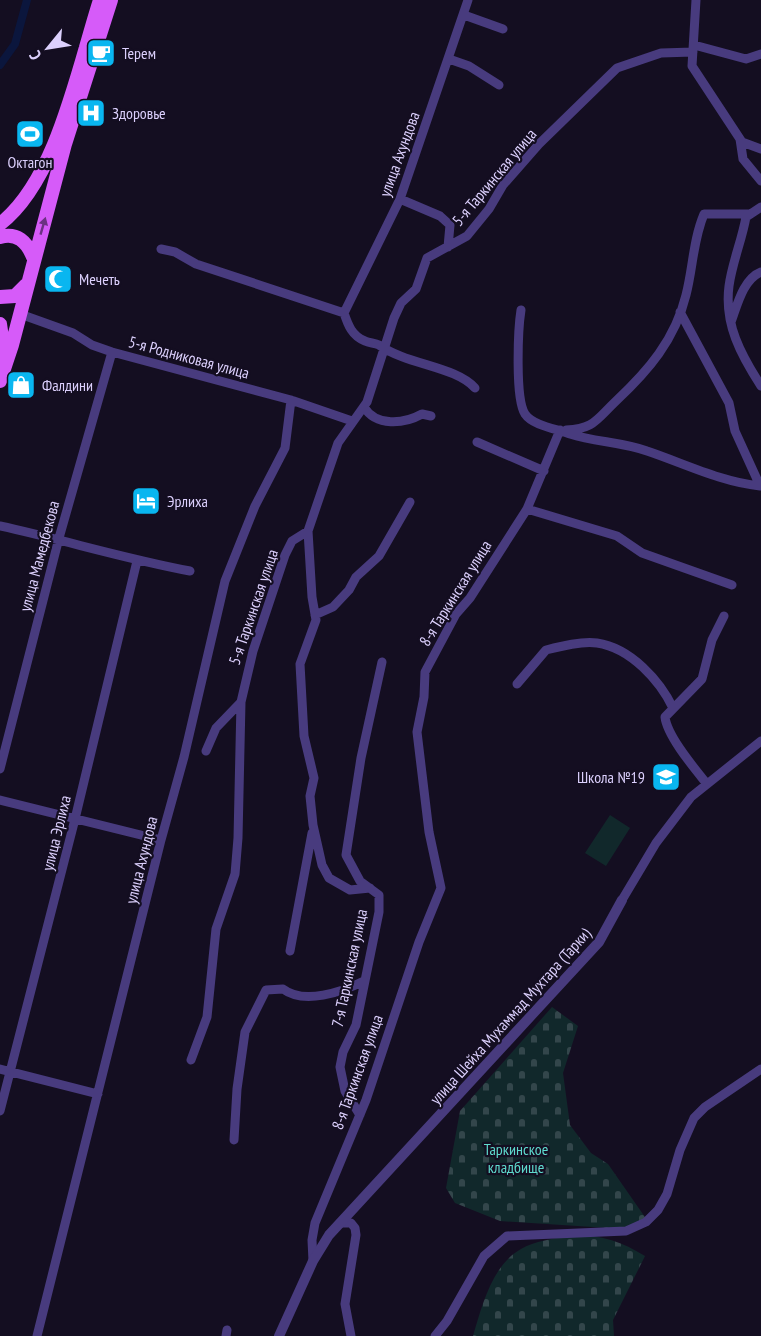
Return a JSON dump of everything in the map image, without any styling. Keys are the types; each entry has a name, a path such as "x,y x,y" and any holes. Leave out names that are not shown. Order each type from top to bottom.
{"main road":[{"path":"0,379 52,195 60,143 100,0"},
{"path":"66,123 111,0"},
{"path":"33,257 25,242 13,235 1,233 60,143"},
{"path":"0,297 15,296 28,284"},
{"path":"0,324 9,346"}],"street":[{"name":"улица Ахундова","path":"344,313 400,199 468,0"},
{"path":"696,0 692,66 740,139 743,159 761,181"},
{"path":"464,15 503,29"},
{"name":"5-я Таркинская улица","path":"191,1060 207,1017 216,929 235,874 241,702 251,658 285,555 292,541 308,531 338,443 364,407 374,385 383,350 401,303 416,289 427,258 467,236 489,209 503,185 539,144 617,68 636,59 694,49 746,59 761,54"},
{"path":"448,59 469,66 499,85"},
{"path":"740,139 761,149"},
{"path":"400,199 440,216 450,225 448,247"},
{"path":"560,430 588,427 647,372 677,321 698,228 705,214 749,214 761,207"},
{"path":"749,214 729,285 727,308 740,354 761,386"},
{"path":"161,249 175,252 196,264 344,313 348,328 364,341 378,344 383,350 428,368 459,375 476,388"},
{"path":"731,322 743,290 755,274 761,272"},
{"path":"521,310 518,331 519,393 525,415 533,421 588,439 645,450 721,476 761,486"},
{"path":"680,312 729,403 735,431 761,486"},
{"name":"5-я Родниковая улица","path":"20,314 74,333 92,345 112,352 291,400 352,421"},
{"name":"улица Мамедбекова","path":"0,769 59,538 112,352"},
{"name":"улица Ахундова","path":"37,1336 161,840 184,757 225,581 255,506 285,448 291,400"},
{"path":"364,407 374,419 393,422 409,421 422,414 431,416"},
{"name":"8-я Таркинская улица","path":"313,1261 312,1240 315,1223 360,1115 419,942 441,888 429,832 417,732 425,672 456,614 471,598 527,509 560,430"},
{"path":"477,442 544,471"},
{"path":"315,615 333,607 349,590 356,578 379,556 410,502"},
{"path":"527,509 617,536 642,553 732,585"},
{"path":"0,526 59,538 137,561 190,571"},
{"name":"7-я Таркинская улица","path":"308,531 312,597 316,620 300,664 304,735 314,778 310,796 313,825 322,865 329,878 350,890 370,888 379,895 379,912 356,1024 343,1052 340,1067 345,1090 360,1115"},
{"name":"улица Эрлиха","path":"0,1111 75,819 137,561"},
{"path":"707,784 666,723 665,717 702,679 712,640 724,616"},
{"path":"517,684 546,650 598,643 620,652 656,680 673,708"},
{"path":"370,888 360,881 346,855 361,758 382,662"},
{"path":"206,752 216,728 241,702"},
{"name":"улица Шейха Мухаммад Мухтара (Тарки)","path":"279,1336 313,1261 340,1223 599,942 621,900 657,843 691,797 761,741"},
{"path":"0,800 161,840"},
{"name":"7-я Таркинская улица","path":"290,951 313,825"},
{"path":"234,1140 237,1089 245,1032 266,990 283,989 293,996 323,995 350,988 364,981"},
{"path":"0,1069 98,1094"},
{"path":"435,1336 459,1301 484,1256 507,1236 626,1231 646,1222 667,1194 680,1150 694,1118 705,1107 761,1069"},
{"path":"340,1223 351,1224 356,1228 345,1304 351,1336"}],"green space":[{"path":"610,815 630,828 606,866 585,853"},
{"name":"Таркинское кладбище","path":"552,1007 578,1026 563,1073 570,1125 591,1153 608,1164 647,1220 624,1229 500,1221 455,1203 446,1188 460,1111"},
{"path":"570,1235 609,1240 627,1246 645,1256 613,1320 614,1336 473,1336 495,1276 511,1256 532,1244"}],"waterway":[{"path":"0,65 15,44 27,0"}],"place":[{"name":"Терем","path":"101,53"},
{"name":"Здоровье","path":"91,113"},
{"name":"Октагон","path":"30,134"},
{"name":"Мечеть","path":"58,279"},
{"name":"Фалдини","path":"21,385"},
{"name":"Эрлиха","path":"146,501"},
{"name":"Школа №19","path":"666,777"}]}
